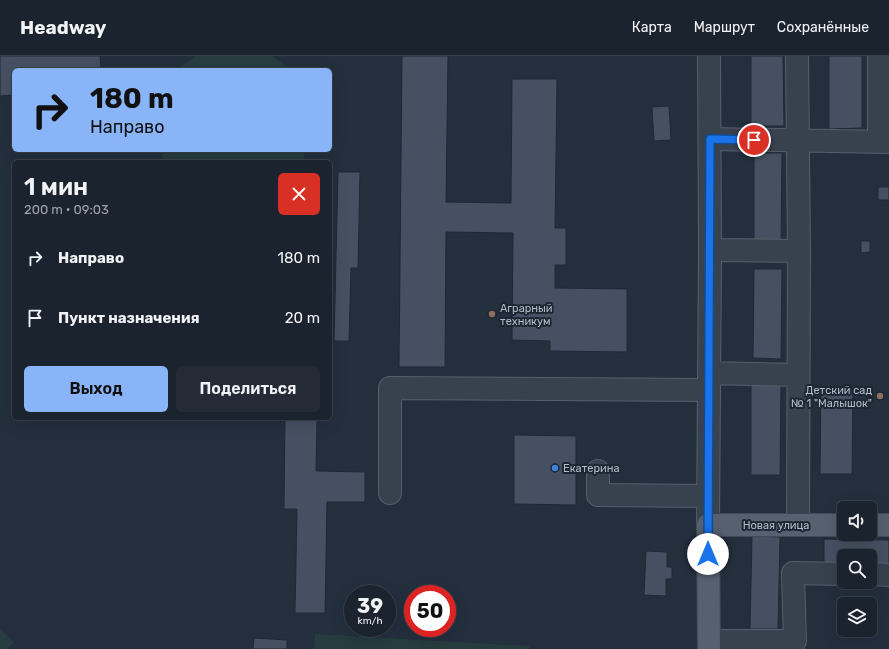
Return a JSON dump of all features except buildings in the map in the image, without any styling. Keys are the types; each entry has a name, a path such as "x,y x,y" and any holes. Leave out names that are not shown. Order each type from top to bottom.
{"main road":[{"name":"Новая улица","path":"708,525 837,525"},
{"path":"708,525 709,645"},
{"path":"877,525 889,525"}],"street":[{"path":"708,56 710,139 708,525"},
{"path":"797,56 799,251 798,525"},
{"path":"710,139 884,142 879,56"},
{"path":"710,250 799,251"},
{"path":"390,493 390,388 709,382 798,375"},
{"path":"598,471 598,495 708,496"},
{"path":"709,645 795,641 793,573 837,574"},
{"path":"877,574 889,574"}],"green space":[{"path":"196,56 272,56 288,68 180,68"},
{"path":"163,152 304,152 304,160 162,160"},
{"path":"0,629 14,642 7,649 0,649"},
{"path":"315,634 344,636 344,637 529,646 529,649 314,649"}],"place":[{"name":"Аграрный техникум","path":"492,314"},
{"name":"Детский сад № 1 \"Малышок\"","path":"880,396"},
{"name":"Екатерина","path":"555,468"}],"route":[{"path":"708,554 710,139 754,140"}]}
